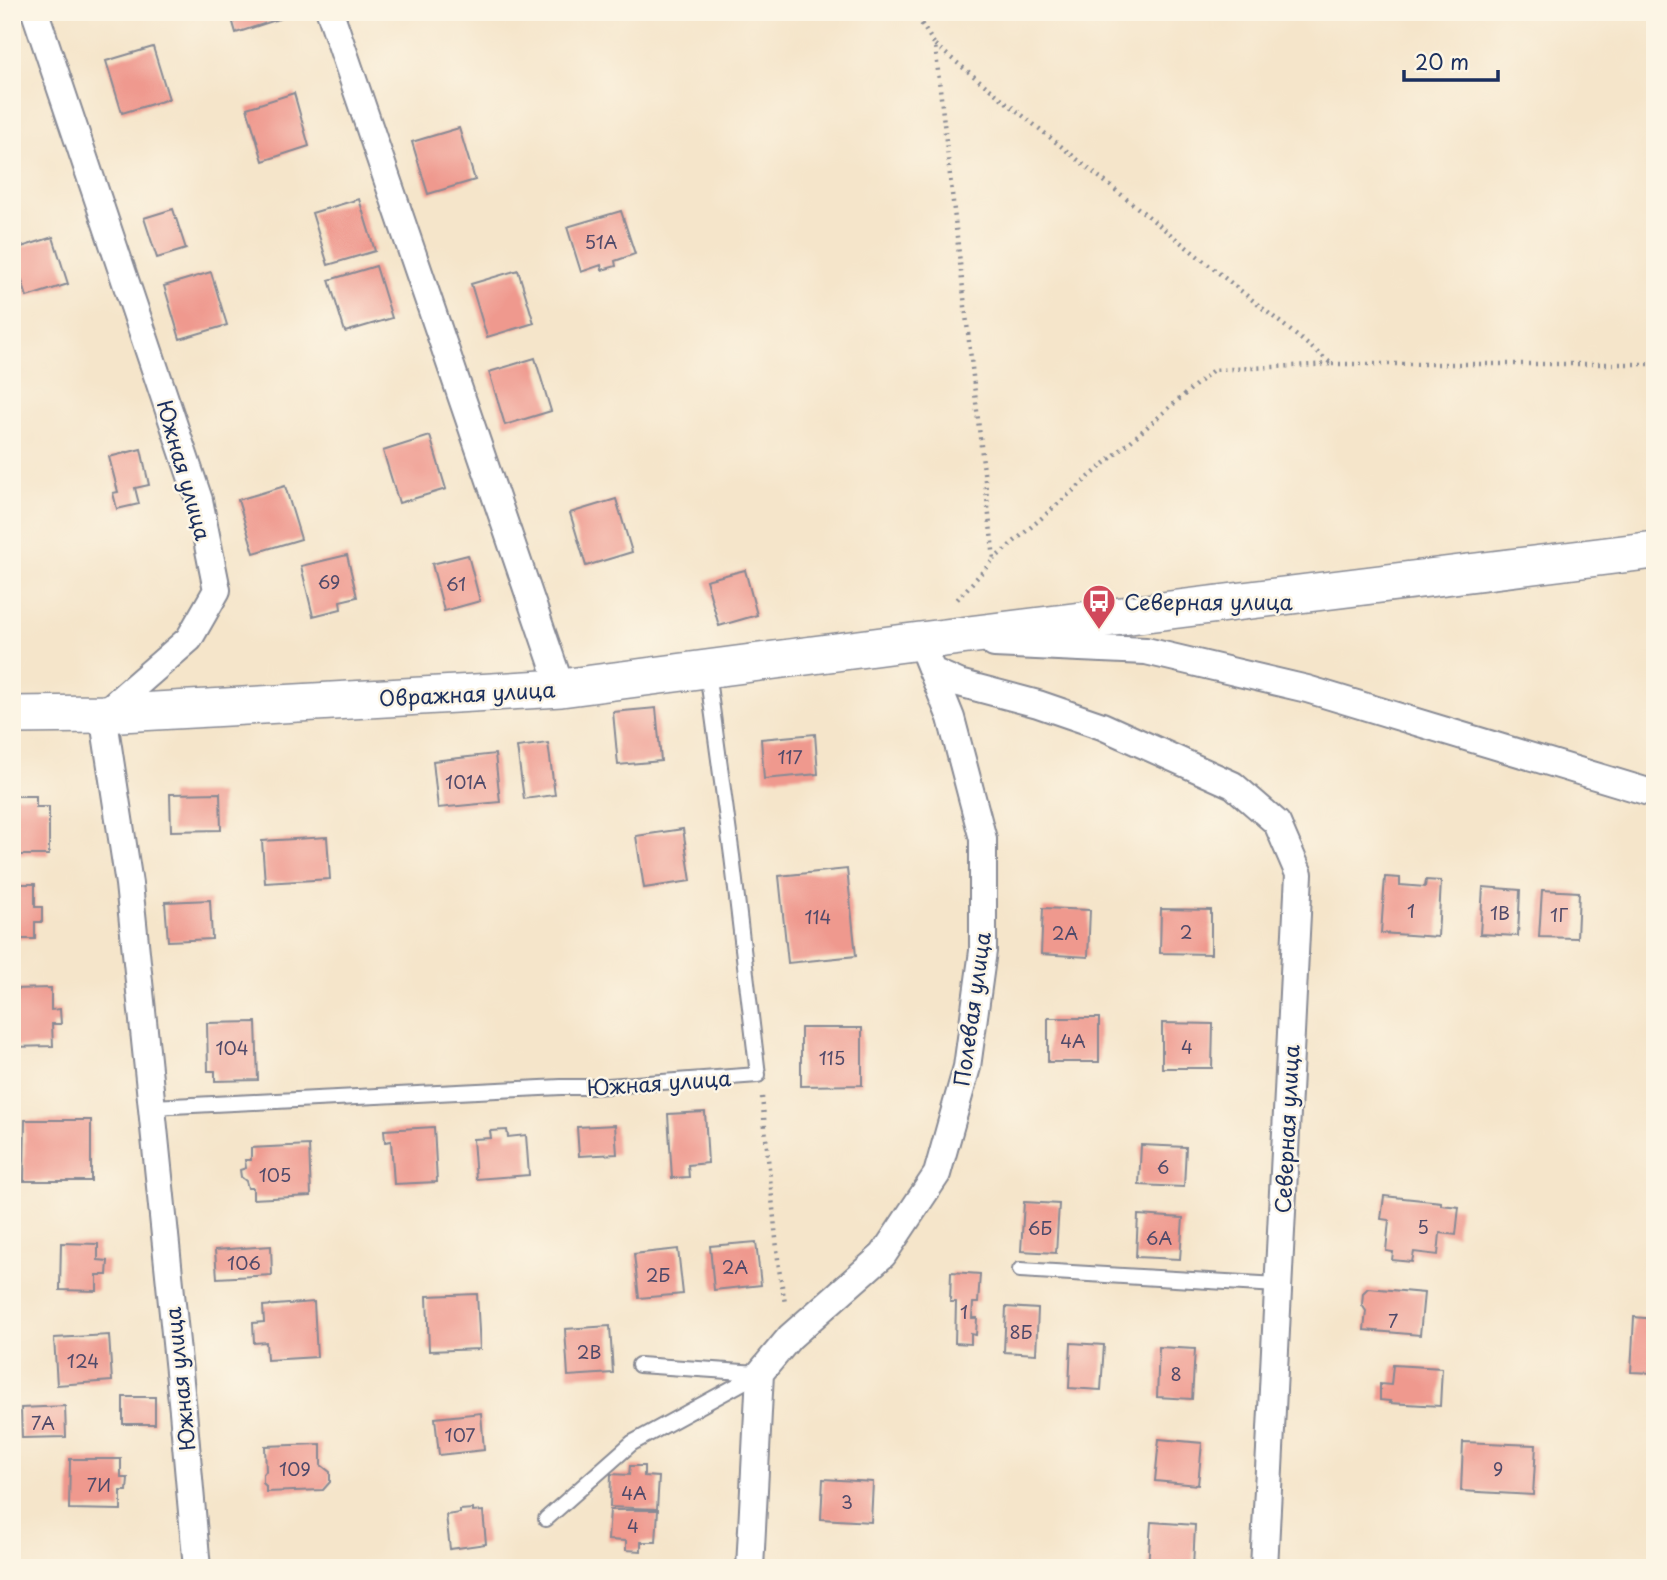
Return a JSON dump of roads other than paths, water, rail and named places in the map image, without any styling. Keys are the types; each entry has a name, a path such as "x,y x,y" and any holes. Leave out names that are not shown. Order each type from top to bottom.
{"street":[{"name":"Южная улица","path":"36,12 199,499 217,590 189,639 103,714 129,884 197,1568"},
{"path":"330,12 561,688"},
{"name":"Овражная улица","path":"12,715 103,714 561,688 707,669 926,656 1655,550"},
{"path":"926,656 1146,651 1307,690 1655,794"},
{"name":"Северная улица","path":"926,656 959,683 1038,704 1102,726 1233,785 1277,823 1299,874 1264,1568"},
{"name":"Полевая улица","path":"760,1373 790,1337 883,1255 937,1174 967,1067 983,951 983,839 951,718 926,656"},
{"path":"750,1568 760,1373"}],"lane":[{"name":"Южная улица","path":"152,1107 594,1087 758,1075 707,669"},
{"path":"1020,1270 1278,1285"},
{"path":"639,1365 760,1373"},
{"path":"546,1519 632,1443 760,1373"}],"place":[{"name":"Северная улица","path":"1099,631"}]}
